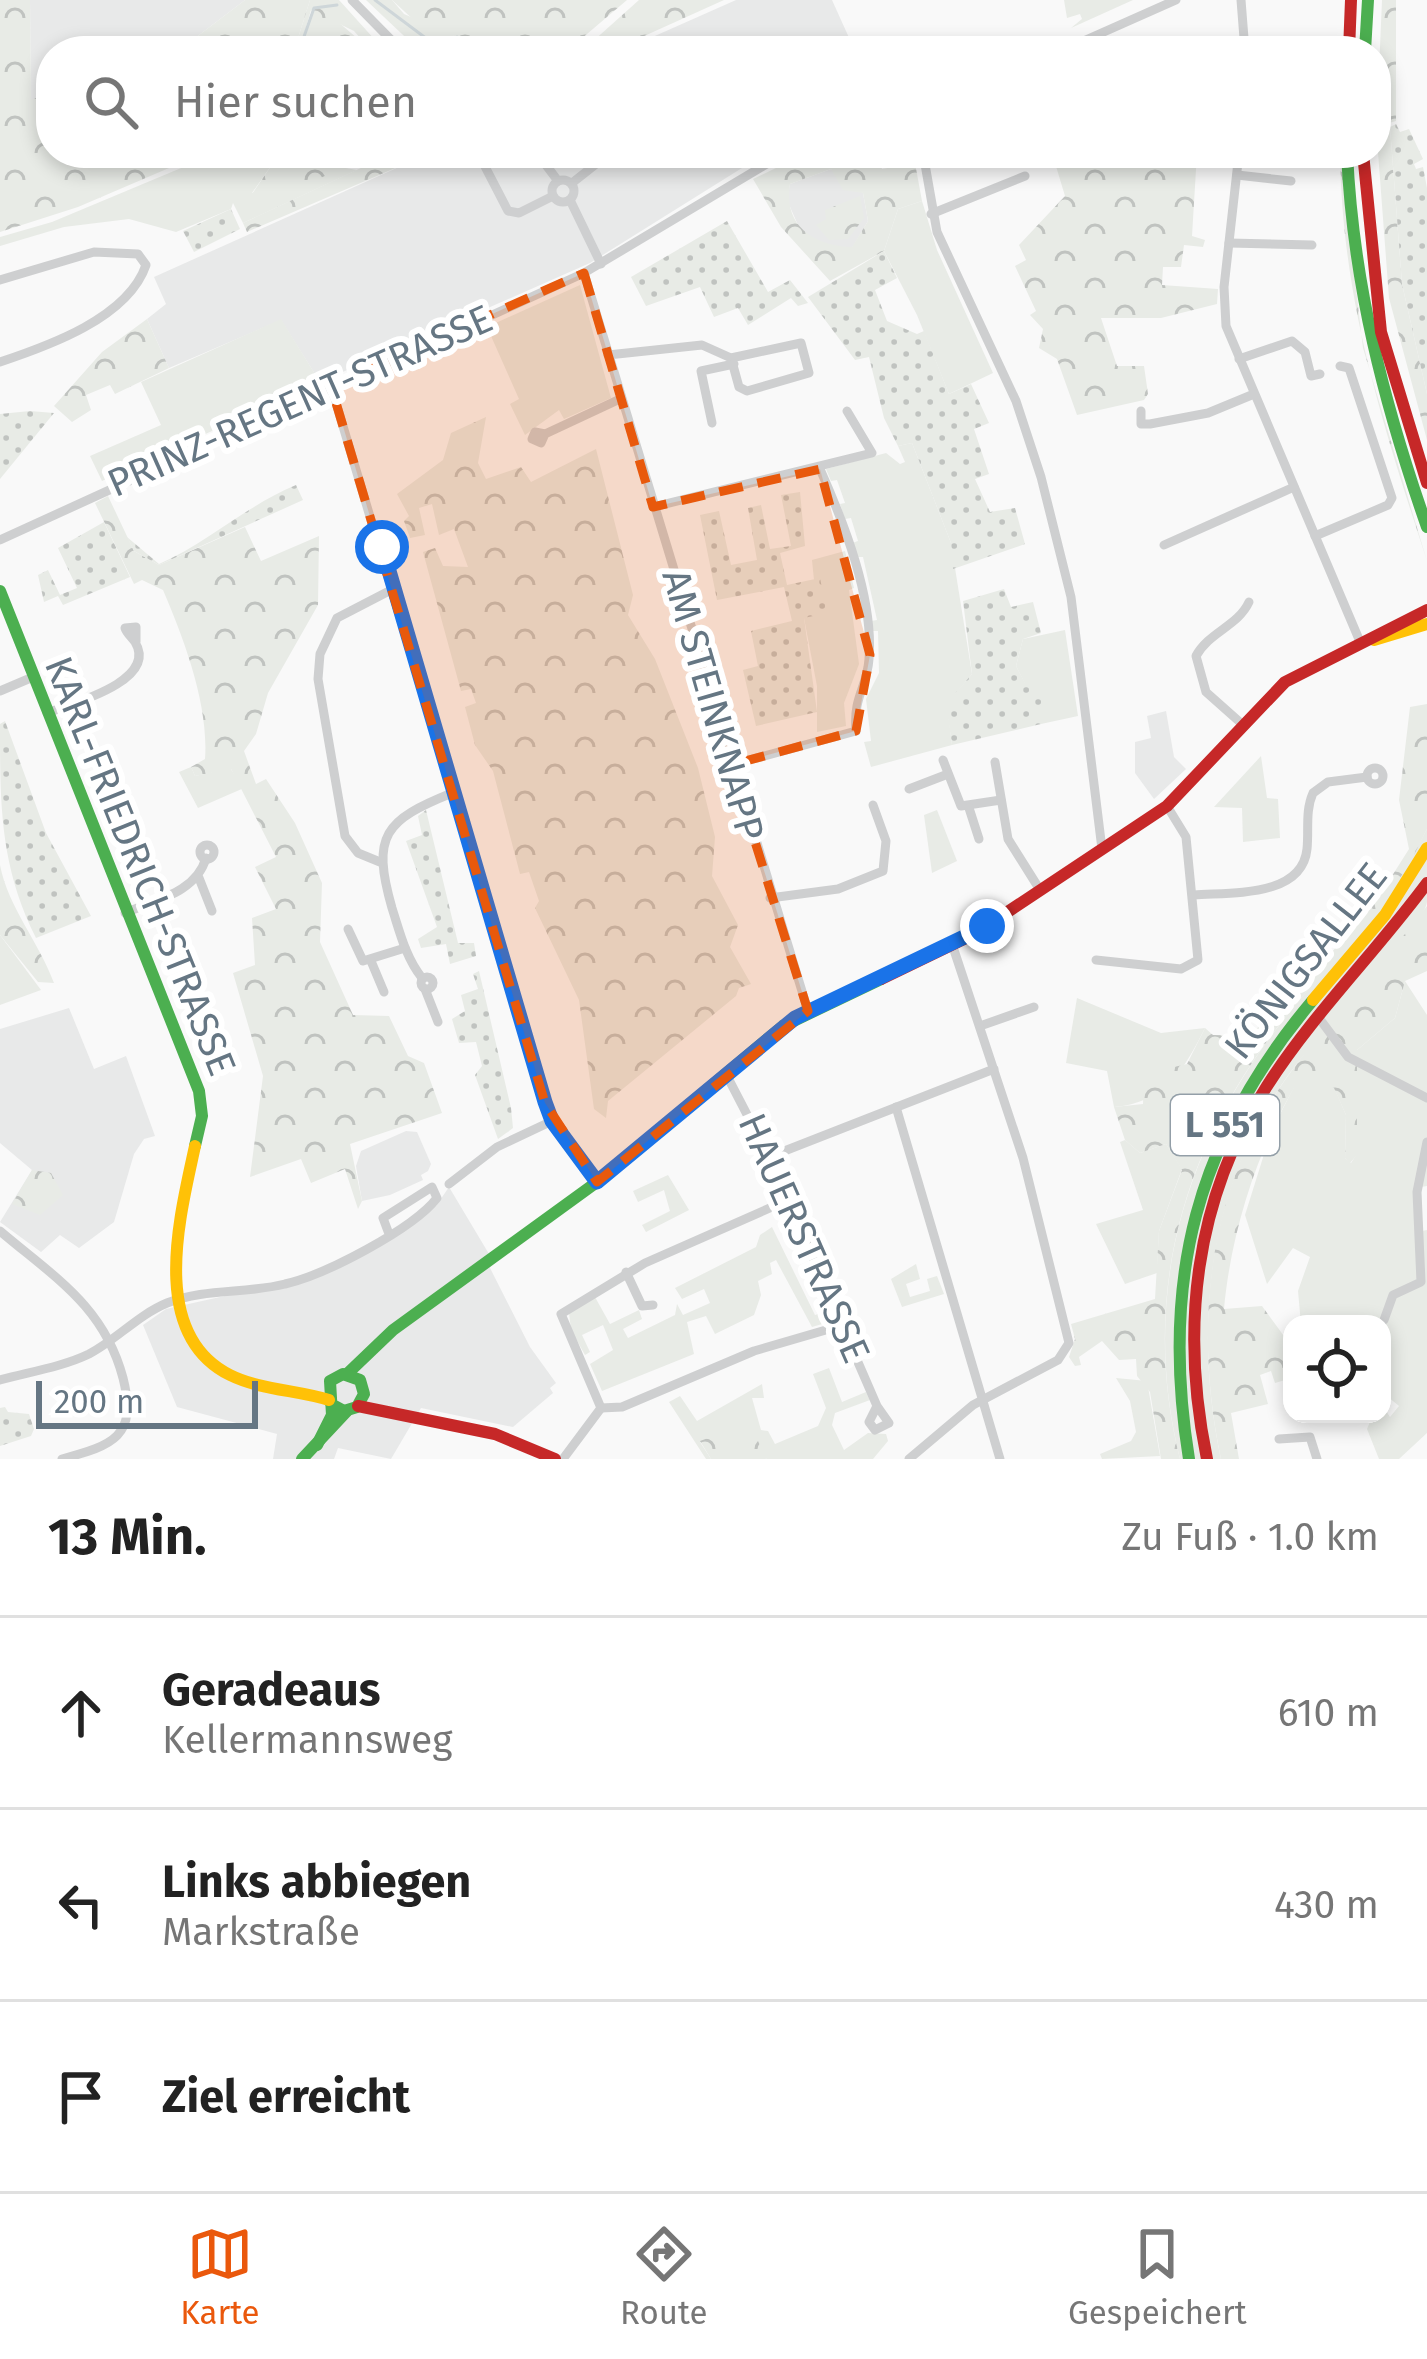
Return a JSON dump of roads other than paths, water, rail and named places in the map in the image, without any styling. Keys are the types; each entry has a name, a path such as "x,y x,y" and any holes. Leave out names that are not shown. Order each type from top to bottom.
{"main road":[{"path":"1350,36 1351,0"},
{"path":"1367,36 1368,0"},
{"path":"1349,168 1367,346 1427,527"},
{"path":"1364,168 1376,307 1388,365 1427,482"},
{"name":"KARL-FRIEDRICH-STRASSE","path":"0,592 202,1103 176,1300"},
{"path":"317,1445 332,1415 329,1396 393,1330 597,1182 808,1011 952,944 1040,890 1167,806 1242,724 1300,672 1427,610"},
{"path":"1361,644 1427,624"},
{"name":"KÖNIGSALLEE","path":"1190,1459 1175,1365 1176,1303 1188,1226 1207,1166 1252,1078 1388,909 1427,848"},
{"name":"KÖNIGSALLEE","path":"1207,1459 1193,1382 1192,1332 1210,1209 1254,1106 1427,883"},
{"path":"176,1300 196,1344 221,1372 358,1398 511,1439 559,1459"},
{"path":"302,1459 358,1398 373,1352"},
{"path":"347,1374 358,1398"}],"street":[{"path":"352,0 387,36"},
{"path":"1095,36 1175,0"},
{"path":"1241,0 1244,36"},
{"path":"486,168 508,211 519,213 554,196 570,200"},
{"path":"548,168 557,181 554,196"},
{"path":"591,168 572,183 570,200 601,264"},
{"name":"PRINZ-REGENT-STRASSE","path":"0,540 584,274 760,168"},
{"path":"925,168 931,214 1016,401 1040,474 1071,598 1102,849"},
{"path":"1238,168 1223,305 1239,359 1361,644"},
{"path":"1237,175 1291,181"},
{"path":"931,214 1025,176"},
{"path":"557,181 572,183"},
{"path":"1229,243 1312,245"},
{"path":"0,280 108,250 138,254 146,266 134,286 92,320 0,362"},
{"name":"AM STEINKNAPP","path":"584,274 808,1011"},
{"path":"1239,359 1292,341 1306,352 1311,376 1320,374"},
{"path":"608,356 702,345 733,361 739,387 748,391 809,373 811,365 801,343 733,361 701,371 712,423"},
{"path":"1316,536 1388,505 1392,498 1349,368 1340,366"},
{"path":"331,386 552,1121 597,1182"},
{"path":"1141,411 1141,424 1150,424 1216,410 1254,394"},
{"path":"544,434 620,399"},
{"path":"653,507 872,453 847,411"},
{"path":"731,765 856,731 855,702 869,667 869,645 850,555 820,469"},
{"path":"1164,544 1294,487"},
{"path":"380,862 358,854 345,836 318,668 338,618 393,589"},
{"path":"1242,724 1206,692 1196,664 1210,635 1241,615 1249,602"},
{"path":"47,713 130,677 137,660 136,642"},
{"path":"0,691 33,677"},
{"path":"943,760 958,802 969,808 1001,800"},
{"path":"995,762 1008,839 1040,890"},
{"path":"915,783 948,774"},
{"path":"1194,895 1268,887 1293,877 1306,854 1313,793 1328,782 1367,777"},
{"path":"438,1022 405,948 380,862 388,834 399,819 452,794"},
{"path":"770,898 838,889 883,871 886,841 873,805"},
{"path":"1096,960 1194,965 1200,956 1186,837 1167,806"},
{"path":"969,808 979,839"},
{"path":"206,858 199,878 212,911"},
{"path":"125,913 199,878"},
{"path":"348,928 363,961 405,948"},
{"path":"909,1459 982,1401 1058,1360 1068,1349 1067,1331 994,1069 952,944"},
{"path":"371,961 384,992"},
{"path":"980,1026 1034,1007"},
{"path":"1319,1018 1348,1057 1427,1098"},
{"path":"769,1157 994,1069"},
{"name":"HAUERSTRASSE","path":"726,1074 769,1157 877,1406"},
{"path":"896,1107 1000,1459"},
{"path":"449,1184 497,1147 552,1121"},
{"path":"1386,1315 1393,1295 1421,1282 1417,1192 1427,1142"},
{"path":"0,1380 75,1359 176,1300 286,1284 389,1234 436,1200 432,1186 383,1219 389,1234"},
{"path":"601,1408 561,1314 626,1272 788,1200"},
{"path":"0,1231 87,1306 112,1339 129,1402 127,1422 103,1447 62,1459"},
{"path":"626,1272 642,1306 652,1305"},
{"path":"559,1459 601,1408 622,1407 754,1352 843,1325"},
{"path":"1279,1438 1310,1437 1317,1459"}],"waterway":[{"path":"375,0 423,36"},
{"path":"304,36 314,8 337,5"}]}
